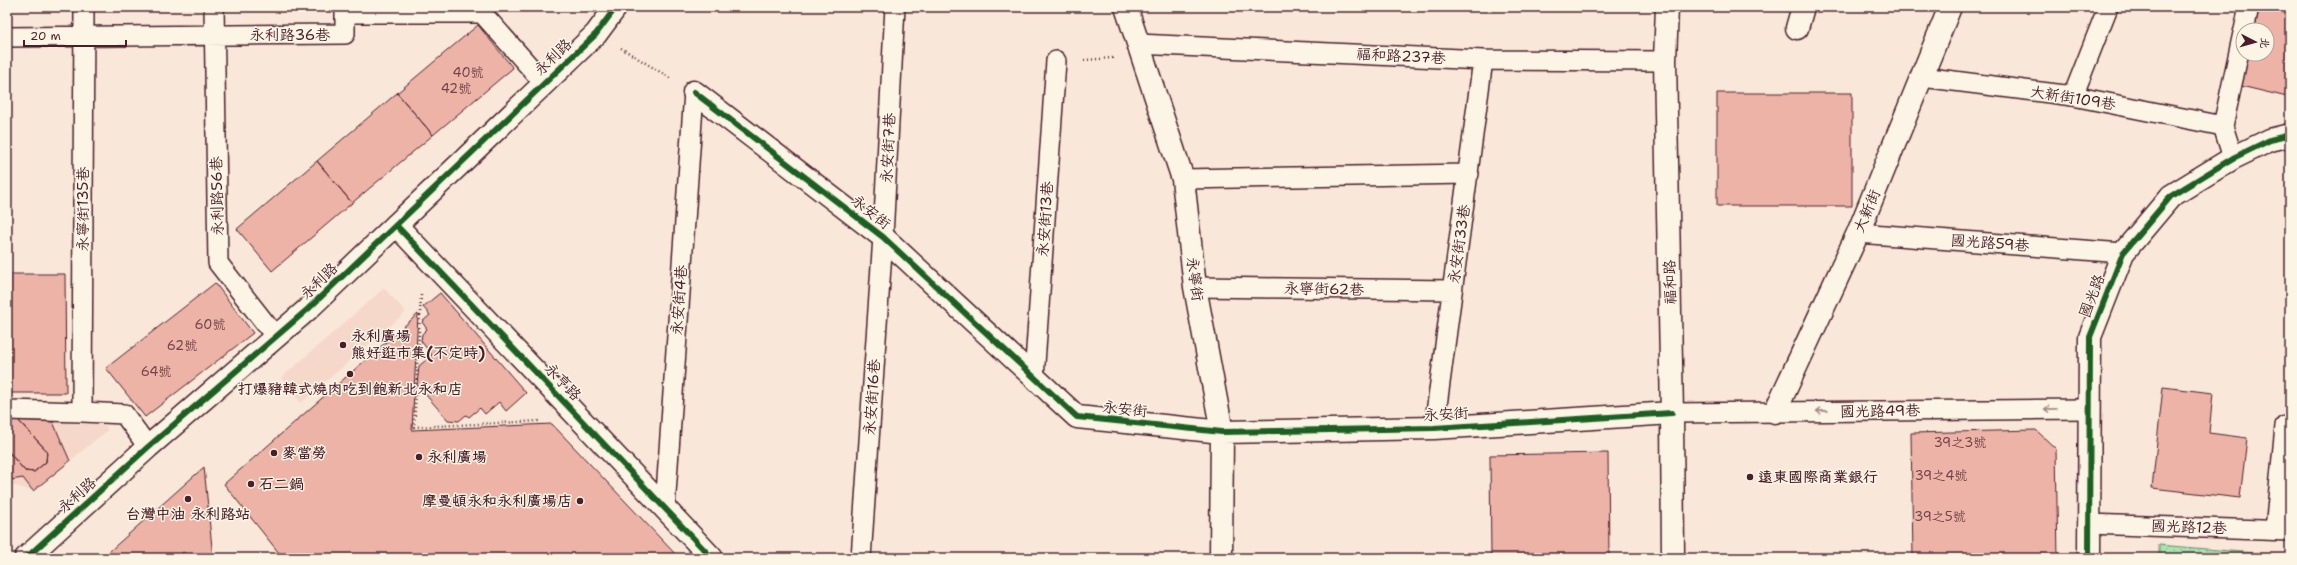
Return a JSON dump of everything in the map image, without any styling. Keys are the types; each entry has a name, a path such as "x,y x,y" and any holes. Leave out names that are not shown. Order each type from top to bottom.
{"street":[{"name":"永利路","path":"26,558 148,447 276,337 396,225 596,34 616,7"},
{"name":"永寧街","path":"1126,7 1183,179 1196,287 1222,432 1221,558"},
{"name":"福和路","path":"1666,7 1665,61 1672,413 1673,558"},
{"path":"1798,28 1803,7"},
{"name":"大新街","path":"1775,412 1858,233 1950,7"},
{"name":"永安街","path":"694,92 883,237 1077,417 1222,432 1434,428 1672,413"},
{"name":"國光路","path":"2089,558 2090,337 2123,253 2171,196 2233,158 2270,140 2290,135"},
{"name":"永亨路","path":"396,225 712,558"}],"lane":[{"name":"永寧街135巷","path":"82,412 84,7"},
{"name":"永利路56巷","path":"214,7 218,263 276,337"},
{"name":"永安街7巷","path":"883,237 895,7"},
{"path":"2073,96 2108,7"},
{"path":"2246,22 2249,7"},
{"name":"永利路36巷","path":"7,37 345,34 345,10 482,10 544,83"},
{"name":"福和路237巷","path":"1140,51 1484,60 1665,61"},
{"name":"永安街33巷","path":"1434,428 1484,60"},
{"name":"永安街13巷","path":"1034,378 1056,61"},
{"path":"2233,158 2223,126 2237,62"},
{"name":"大新街109巷","path":"1922,78 2073,96 2223,126"},
{"name":"永安街4巷","path":"665,508 694,92"},
{"path":"1183,179 1469,174"},
{"name":"國光路59巷","path":"1858,233 2123,253"},
{"name":"永安街16巷","path":"861,558 883,237"},
{"name":"永寧街62巷","path":"1196,287 1452,290"},
{"name":"國光路49巷","path":"1672,413 2089,409"},
{"path":"7,410 124,414 148,447"},
{"path":"2283,531 2286,426"},
{"name":"國光路12巷","path":"2088,524 2283,531"}],"path":[{"path":"596,34 694,92"},
{"path":"1056,61 1140,51"},
{"path":"423,255 414,427 581,419"}],"shaded area":[{"name":"永利廣場 熊好逛市集(不定時)","path":"384,288 406,312 301,403 281,378"},
{"path":"7,420 105,425 108,430 33,491 7,484"}],"green space":[{"path":"2159,545 2290,556 2290,558 2159,558"}],"building":[{"path":"2259,7 2290,7 2290,85 2287,97 2241,86 2246,62 2275,62 2275,22 2256,22"},
{"path":"478,25 513,68 433,135 397,93"},
{"path":"397,93 433,135 352,203 317,161"},
{"path":"1717,93 1852,93 1852,206 1717,206"},
{"path":"317,161 352,203 272,271 237,229"},
{"path":"7,274 65,274 66,393 7,393"},
{"path":"215,283 253,333 145,417 106,368"},
{"path":"440,293 526,393 506,411 499,402 485,414 480,408 469,417 466,415 459,421 448,420 417,385 419,366 432,355 421,341 422,334 427,329 422,322 430,315 423,307"},
{"name":"永利廣場","path":"418,314 412,430 552,424 679,558 283,558 224,484"},
{"path":"2163,387 2213,393 2209,433 2247,438 2240,498 2152,488"},
{"path":"7,420 18,420 47,451 46,462 34,472 25,471 7,450"},
{"path":"18,420 53,422 70,461 33,491 23,478 11,480 7,475 7,450 25,471 34,472 46,462 47,451"},
{"path":"2036,430 2056,449 2058,558 1913,558 1911,433"},
{"path":"1608,453 1609,558 1491,558 1490,455"},
{"name":"台灣中油 永利路站","path":"204,467 213,558 191,558 183,552 177,558 102,558"}],"cycle path":[{"path":"26,558 148,447 308,309 596,34 616,7"},
{"path":"694,92 883,237 1077,417 1222,432 1434,428 1672,413"},
{"path":"2089,558 2090,337 2123,253 2171,196 2233,158 2270,140 2290,135"},
{"path":"396,225 712,558"}],"place":[{"name":"永利廣場 熊好逛市集(不定時)","path":"343,345"},
{"name":"打爆豬韓式燒肉吃到飽新北永和店","path":"350,374"},
{"name":"麥當勞","path":"274,453"},
{"name":"永利廣場","path":"419,457"},
{"name":"遠東國際商業銀行","path":"1750,477"},
{"name":"石二鍋","path":"251,484"},
{"name":"台灣中油 永利路站","path":"188,499"},
{"name":"摩曼頓永和永利廣場店","path":"580,501"}]}
